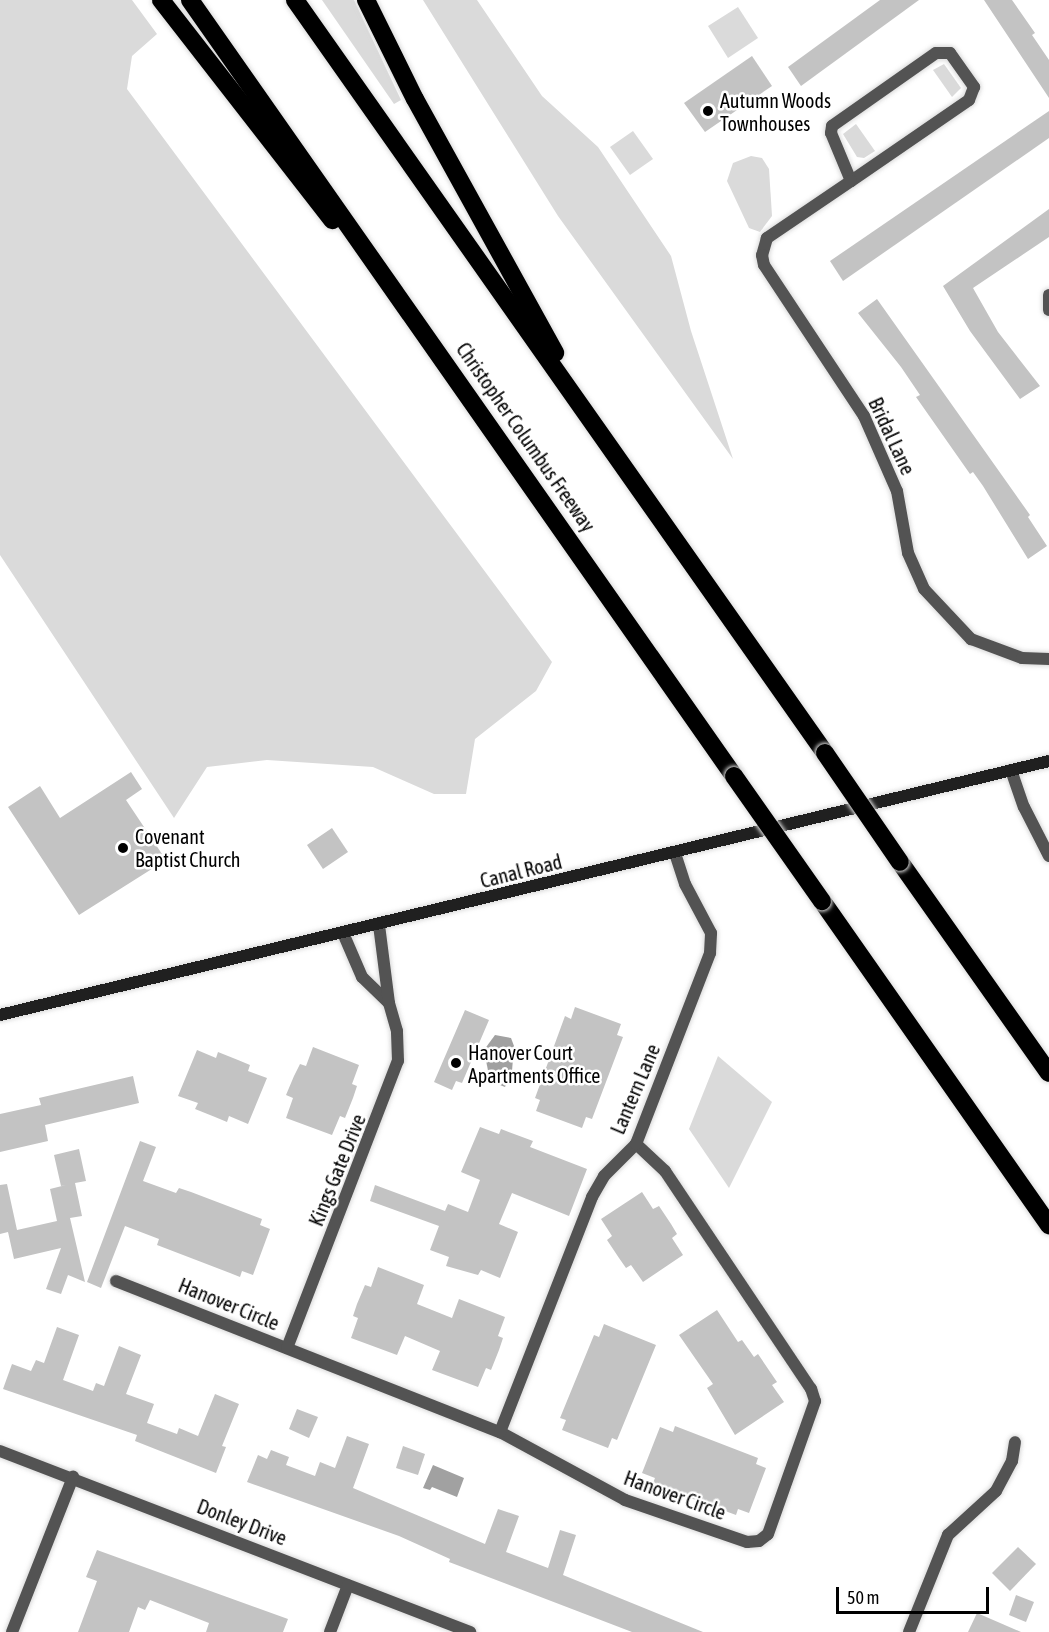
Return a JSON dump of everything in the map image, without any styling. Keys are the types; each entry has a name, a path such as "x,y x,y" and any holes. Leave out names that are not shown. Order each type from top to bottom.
{"highway":[{"path":"161,0 488,421"},
{"name":"Christopher Columbus Freeway","path":"190,0 488,421 1049,1225"},
{"path":"295,0 1049,1073"},
{"path":"366,0 415,99 600,435"}],"street":[{"name":"Bridal Lane","path":"851,181 831,133 832,126 936,53 950,53 972,83 972,96 851,181 767,238 764,265 864,416 897,491 908,553 924,589 971,639 1022,658 1049,660"},
{"path":"1049,295 1049,310"},
{"name":"Canal Road","path":"0,1015 1049,761"},
{"path":"1011,770 1024,807 1049,856"},
{"name":"Lantern Lane","path":"500,1432 592,1197 604,1176 636,1144 712,943 675,853"},
{"name":"Kings Gate Drive","path":"286,1348 398,1061 397,1031 389,1002 379,925"},
{"path":"343,933 362,977 389,1002"},
{"name":"Hanover Circle","path":"116,1281 500,1432 625,1500 747,1542 759,1541 768,1534 814,1413 812,1389 664,1171 636,1144"},
{"path":"909,1632 948,1535 996,1491 1012,1461 1016,1442"},
{"name":"Donley Drive","path":"0,1451 73,1477 470,1632"},
{"path":"12,1632 73,1477"},
{"path":"330,1632 348,1585"}],"shaded area":[{"path":"0,0 132,0 157,34 132,56 127,89 552,662 536,691 475,739 466,794 434,794 373,767 267,760 207,767 174,818 0,555"},
{"path":"322,0 354,0 401,100 394,104"},
{"path":"423,0 477,0 542,96 598,147 671,256 691,331 733,459 558,216"},
{"path":"738,7 758,38 728,58 708,26"},
{"path":"944,64 961,88 952,97 933,70"},
{"path":"856,124 875,151 864,158 857,157 843,134"},
{"path":"633,131 653,159 630,175 610,147"},
{"path":"751,156 762,158 769,169 772,216 760,232 749,228 727,181 733,163"},
{"path":"495,1035 511,1038 514,1046 512,1071 505,1087 490,1081 484,1050"},
{"path":"718,1056 772,1102 729,1188 689,1129"},
{"path":"433,1465 464,1478 457,1497 432,1487 430,1490 423,1488"}],"building":[{"path":"880,0 919,0 801,86 788,67"},
{"path":"984,0 1012,0 1035,33 1032,35 1049,60 1049,98"},
{"path":"752,56 772,86 705,132 684,103"},
{"path":"1049,111 1049,138 843,281 830,261"},
{"path":"1049,209 1049,237 973,288 998,332 1040,386 1020,399 970,331 943,286"},
{"path":"877,299 1030,515 1028,517 1047,546 1028,559 983,486 973,472 970,474 916,397 920,395 901,367 858,313"},
{"name":"Covenant Baptist Church","path":"131,772 142,789 126,800 166,860 79,915 8,807 40,786 60,818"},
{"path":"332,828 348,852 323,869 307,845"},
{"path":"575,1007 621,1024 617,1035 623,1037 592,1119 586,1117 582,1128 536,1111 540,1100 535,1098 565,1016 571,1019"},
{"path":"465,1010 489,1020 462,1083 456,1081 452,1090 434,1082"},
{"path":"313,1047 359,1065 352,1084 357,1086 353,1098 345,1118 340,1116 332,1135 286,1118 293,1098 286,1095 300,1064 306,1066"},
{"path":"197,1050 216,1058 218,1052 238,1060 250,1065 248,1071 267,1078 248,1124 229,1116 227,1122 195,1109 198,1103 178,1096"},
{"path":"133,1076 139,1103 45,1125 48,1141 0,1152 0,1114 41,1105 39,1098"},
{"path":"480,1127 499,1134 501,1129 533,1141 530,1147 587,1169 569,1216 512,1193 499,1224 518,1232 500,1278 481,1270 478,1275 446,1266 449,1257 430,1250 439,1226 370,1201 375,1185 445,1211 448,1204 468,1212 480,1180 461,1172"},
{"path":"140,1141 156,1147 143,1181 176,1193 179,1188 262,1219 260,1225 270,1229 253,1275 242,1271 240,1277 157,1245 159,1239 125,1226 101,1288 87,1282"},
{"path":"79,1149 86,1181 75,1183 82,1216 70,1218 85,1282 68,1275 61,1294 46,1289 61,1248 14,1259 8,1232 0,1234 0,1185 7,1184 17,1230 57,1221 50,1189 66,1185 61,1186 54,1155"},
{"path":"642,1192 653,1209 659,1206 671,1224 677,1234 672,1238 683,1255 643,1282 631,1265 626,1268 607,1240 612,1236 601,1219"},
{"path":"378,1267 424,1285 417,1304 452,1318 459,1299 505,1317 498,1336 503,1338 499,1350 491,1370 486,1368 478,1387 432,1370 440,1351 405,1336 397,1355 351,1338 358,1318 353,1316 357,1304 365,1285 371,1287"},
{"path":"717,1310 738,1342 742,1340 754,1357 758,1354 777,1382 772,1385 784,1402 735,1435 707,1388 713,1384 679,1335"},
{"path":"604,1324 656,1345 617,1440 612,1438 608,1448 562,1430 566,1420 560,1418 594,1335 599,1337"},
{"path":"57,1327 79,1335 63,1380 93,1391 96,1383 104,1386 119,1346 141,1355 126,1394 154,1404 147,1423 177,1434 179,1428 198,1436 215,1394 239,1404 222,1446 226,1447 216,1473 135,1441 137,1435 3,1389 12,1364 31,1371 36,1360 44,1363"},
{"path":"297,1409 318,1417 309,1438 289,1429"},
{"path":"675,1426 758,1458 756,1464 766,1468 749,1513 738,1509 736,1515 698,1501 653,1483 655,1478 642,1473 660,1427 673,1432"},
{"path":"347,1436 369,1444 353,1488 485,1544 498,1509 519,1516 506,1552 548,1568 560,1530 576,1535 563,1575 703,1632 632,1632 449,1562 450,1559 399,1536 247,1482 258,1455 267,1459 271,1450 289,1457 286,1465 315,1476 320,1462 335,1468"},
{"path":"403,1446 425,1454 418,1475 396,1468"},
{"path":"1018,1547 1036,1564 1010,1591 992,1573"},
{"path":"97,1550 288,1619 283,1632 206,1632 209,1623 150,1600 145,1610 138,1607 129,1632 78,1632 97,1581 86,1577"},
{"path":"1016,1595 1034,1602 1026,1622 1009,1615"},
{"path":"977,1613 1021,1632 968,1632"}],"place":[{"name":"Autumn Woods Townhouses","path":"708,111"},
{"name":"Covenant Baptist Church","path":"123,848"},
{"name":"Hanover Court Apartments Office","path":"456,1063"}]}
